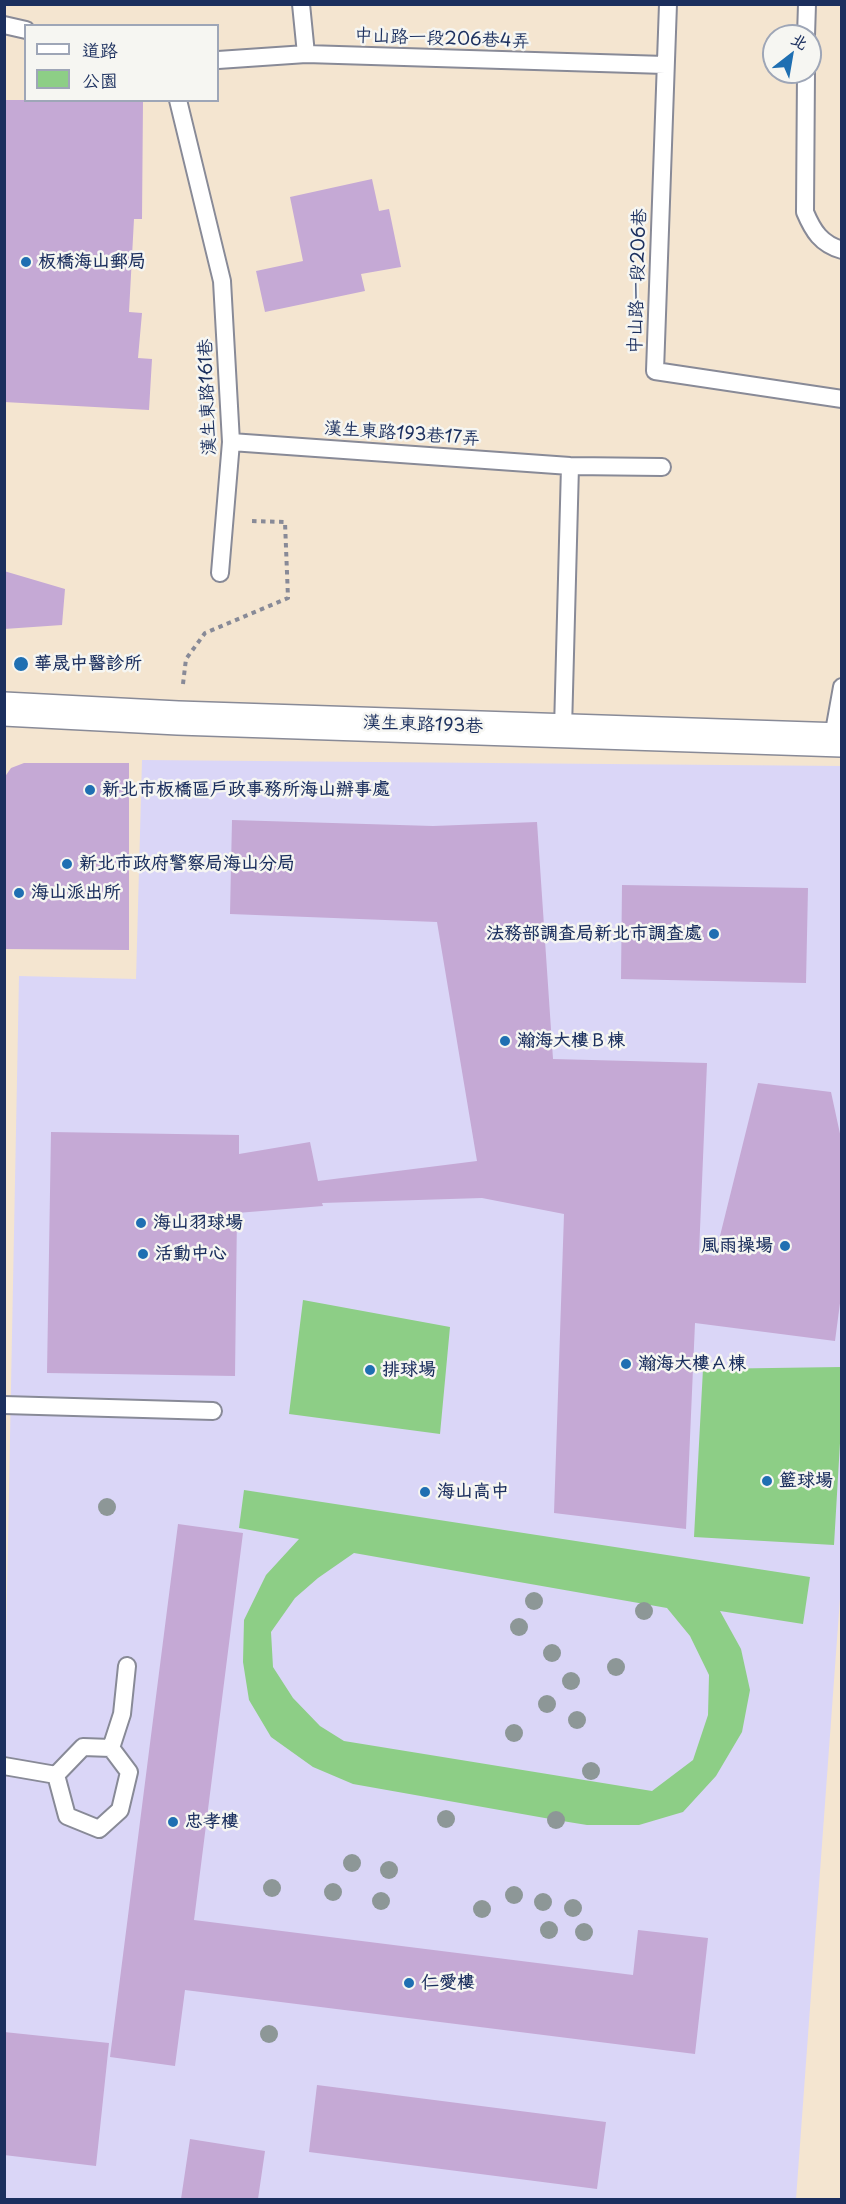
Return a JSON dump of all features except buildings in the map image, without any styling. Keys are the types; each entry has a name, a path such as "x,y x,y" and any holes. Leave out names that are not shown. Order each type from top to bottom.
{"street":[{"name":"漢生東路193巷","path":"4,709 178,718 563,729 838,733"}],"lane":[{"path":"301,4 306,54"},
{"name":"中山路一段206巷","path":"668,4 664,65 655,371 842,399"},
{"path":"806,24 807,4"},
{"path":"4,25 24,30"},
{"name":"中山路一段206巷4弄","path":"219,60 306,54 664,65"},
{"path":"806,84 804,212 813,233 831,247 842,250"},
{"name":"漢生東路161巷","path":"178,102 222,281 231,442 220,573"},
{"name":"漢生東路193巷17弄","path":"231,442 570,466 662,467"},
{"path":"563,729 570,466"},
{"path":"838,733 842,687"},
{"path":"4,1405 213,1411"},
{"path":"111,1748 122,1714 127,1666"},
{"path":"56,1775 83,1747 111,1748"},
{"path":"56,1775 67,1816 99,1828 120,1810 129,1772 111,1748"},
{"path":"4,1766 56,1775"}],"path":[{"path":"178,718 186,659 205,633 288,598 285,522 223,521"}],"shaded area":[{"name":"海山高中","path":"142,760 841,766 841,1585 796,2199 5,2200 5,1694 19,976 136,979"}],"green space":[{"name":"排球場","path":"303,1300 450,1327 440,1434 289,1414"},
{"name":"籃球場","path":"841,1367 841,1426 834,1545 694,1537 703,1369"},
{"path":"244,1490 810,1577 803,1624 720,1611 741,1649 750,1690 742,1732 716,1776 683,1812 639,1825 587,1825 353,1784 313,1767 271,1737 249,1700 243,1662 244,1620 266,1575 299,1539 239,1528","holes":["354,1553 667,1608 690,1636 709,1675 708,1715 693,1760 652,1791 344,1741 320,1726 293,1698 273,1667 271,1632 295,1598 318,1578"]}],"place":[{"name":"板橋海山郵局","path":"26,262"},
{"name":"華晟中醫診所","path":"21,664"},
{"name":"新北市板橋區戶政事務所海山辦事處","path":"90,790"},
{"name":"新北市政府警察局海山分局","path":"67,864"},
{"name":"海山派出所","path":"19,893"},
{"name":"法務部調查局新北市調查處","path":"714,934"},
{"name":"瀚海大樓Ｂ棟","path":"505,1041"},
{"name":"海山羽球場","path":"141,1223"},
{"name":"風雨操場","path":"785,1246"},
{"name":"活動中心","path":"143,1254"},
{"name":"瀚海大樓Ａ棟","path":"626,1364"},
{"name":"排球場","path":"370,1370"},
{"name":"籃球場","path":"767,1481"},
{"name":"海山高中","path":"425,1492"},
{"name":"忠孝樓","path":"173,1822"},
{"name":"仁愛樓","path":"409,1983"}]}
